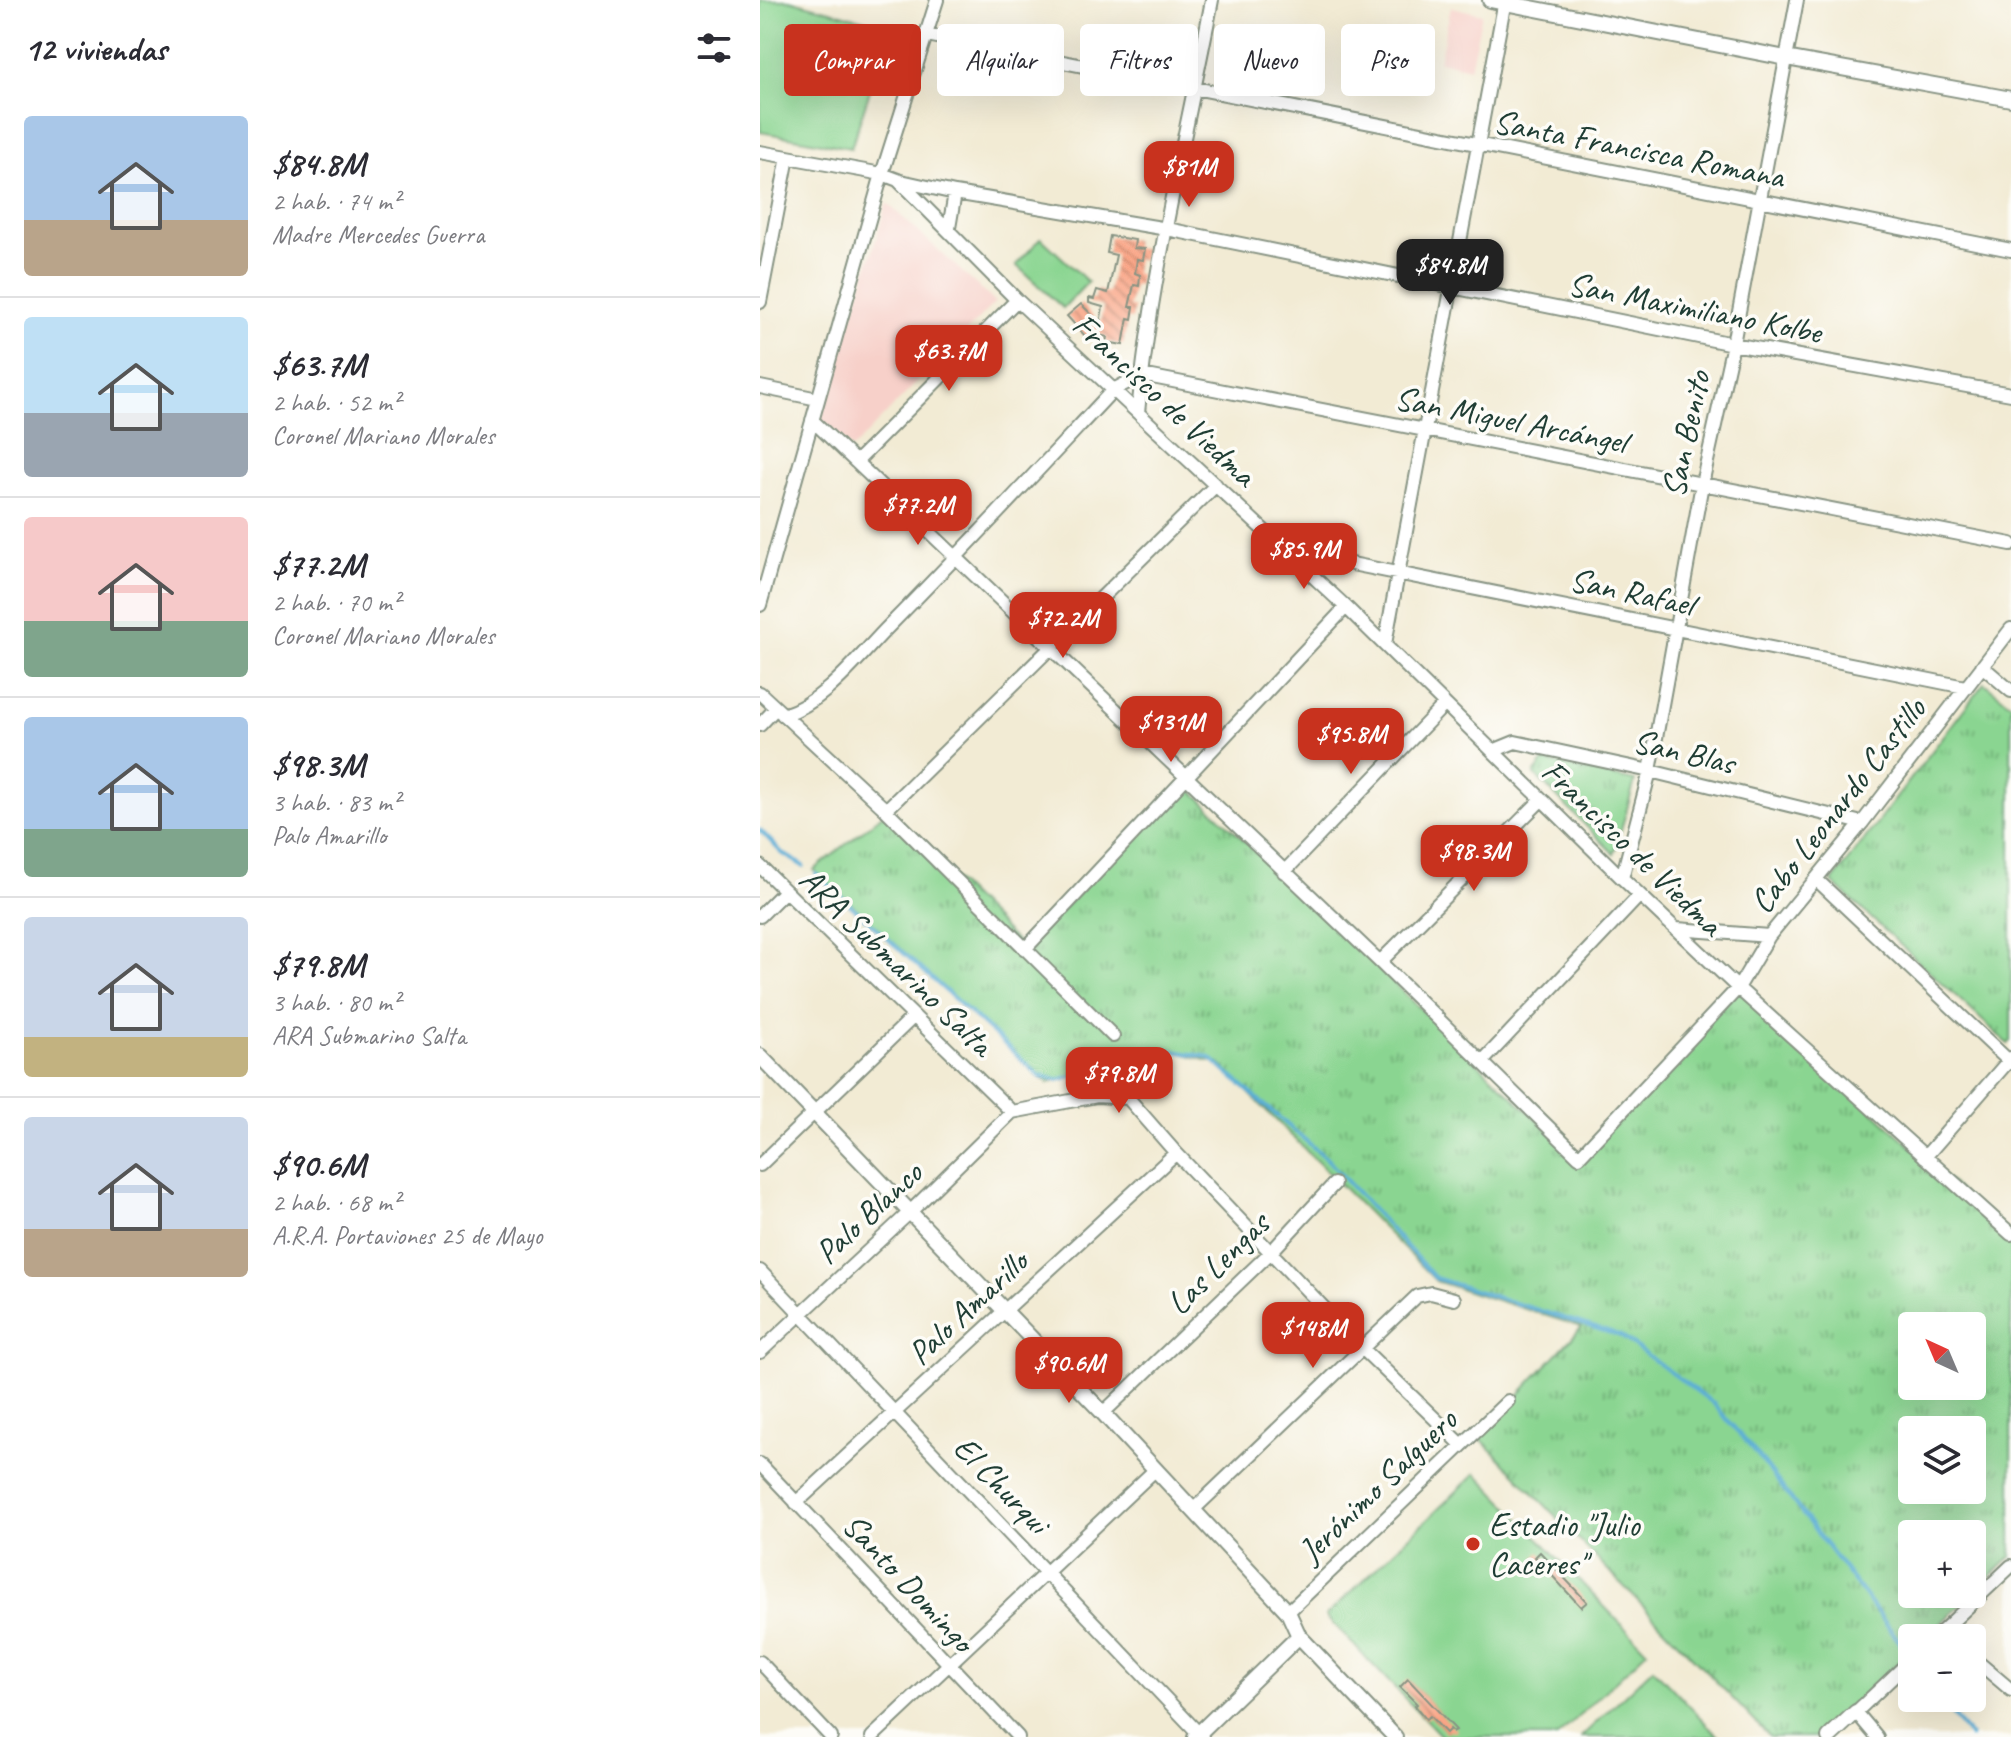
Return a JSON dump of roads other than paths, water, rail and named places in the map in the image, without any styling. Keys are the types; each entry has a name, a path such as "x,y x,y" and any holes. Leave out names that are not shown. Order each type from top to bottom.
{"street":[{"path":"760,605 882,174 937,0"},
{"path":"1198,73 1212,0"},
{"name":"San Benito","path":"1622,878 1650,771 1702,484 1733,344 1797,0"},
{"path":"1385,644 1478,146 1500,1 2011,99"},
{"name":"Santa Francisca Romana","path":"927,35 1080,66"},
{"name":"Santa Francisca Romana","path":"1198,90 2011,250"},
{"path":"1138,413 1167,229 1194,96"},
{"name":"Francisco de Viedma","path":"760,152 882,174 898,180 949,228 1017,300 1385,644 1738,988 2011,1234"},
{"path":"760,302 788,157"},
{"name":"San Maximiliano Kolbe","path":"898,180 955,193 1167,229 1733,344 2011,394"},
{"path":"949,228 955,193"},
{"path":"856,462 1017,300"},
{"path":"760,725 780,711 802,709 829,685 956,559 1113,390 1142,375"},
{"name":"San Miguel Arcángel","path":"1142,375 2011,544"},
{"path":"760,387 818,399"},
{"path":"812,420 1482,1062 1640,895"},
{"path":"886,810 1216,485"},
{"name":"San Rafael","path":"1287,551 1965,687"},
{"path":"1025,949 1346,607"},
{"name":"Cabo Leonardo Castillo","path":"1482,1062 1579,1157 1738,988 1769,936 1862,823 2011,629"},
{"path":"1982,666 2011,691"},
{"path":"760,693 886,810 1113,1036"},
{"path":"1284,872 1445,704"},
{"name":"San Blas","path":"1493,751 1515,742 1650,771 1862,823"},
{"path":"1380,962 1542,799"},
{"name":"ARA Submarino Salta","path":"760,866 1012,1112"},
{"path":"1817,880 2010,1061 1925,1157"},
{"path":"760,916 785,891"},
{"path":"1677,929 1769,936"},
{"path":"760,1165 913,1017"},
{"path":"760,1056 1156,1469 1288,1612 1299,1636 1395,1737"},
{"path":"1012,1112 1097,1096 1128,1098 1176,1153 1362,1348 1462,1445"},
{"name":"Palo Blanco","path":"760,1352 1012,1112"},
{"name":"Palo Amarillo","path":"796,1503 1176,1153"},
{"name":"Las Lengas","path":"1103,1413 1272,1251 1334,1184"},
{"name":"El Churqui","path":"760,1271 1199,1736"},
{"path":"1193,1510 1417,1296 1431,1293 1454,1299"},
{"name":"Jerónimo Salguero","path":"1288,1612 1508,1401"},
{"name":"Santo Domingo","path":"760,1464 1018,1737"},
{"path":"872,1737 1156,1469"},
{"path":"1954,1624 2011,1566"},
{"path":"1199,1736 1299,1636"},
{"path":"760,1662 831,1737"},
{"path":"1986,1669 2011,1690"},
{"path":"1829,1737 1898,1672"},
{"path":"1856,1712 1877,1737"}],"waterway":[{"path":"760,830 782,853 803,866"},
{"path":"816,874 1040,1076 1058,1080 1168,1050 1209,1057 1327,1159 1435,1278 1621,1336 1713,1403 1760,1458 1898,1640"},
{"path":"1950,1712 1970,1737"}],"place":[{"name":"Estadio \"Julio Caceres\"","path":"1473,1544"}]}
